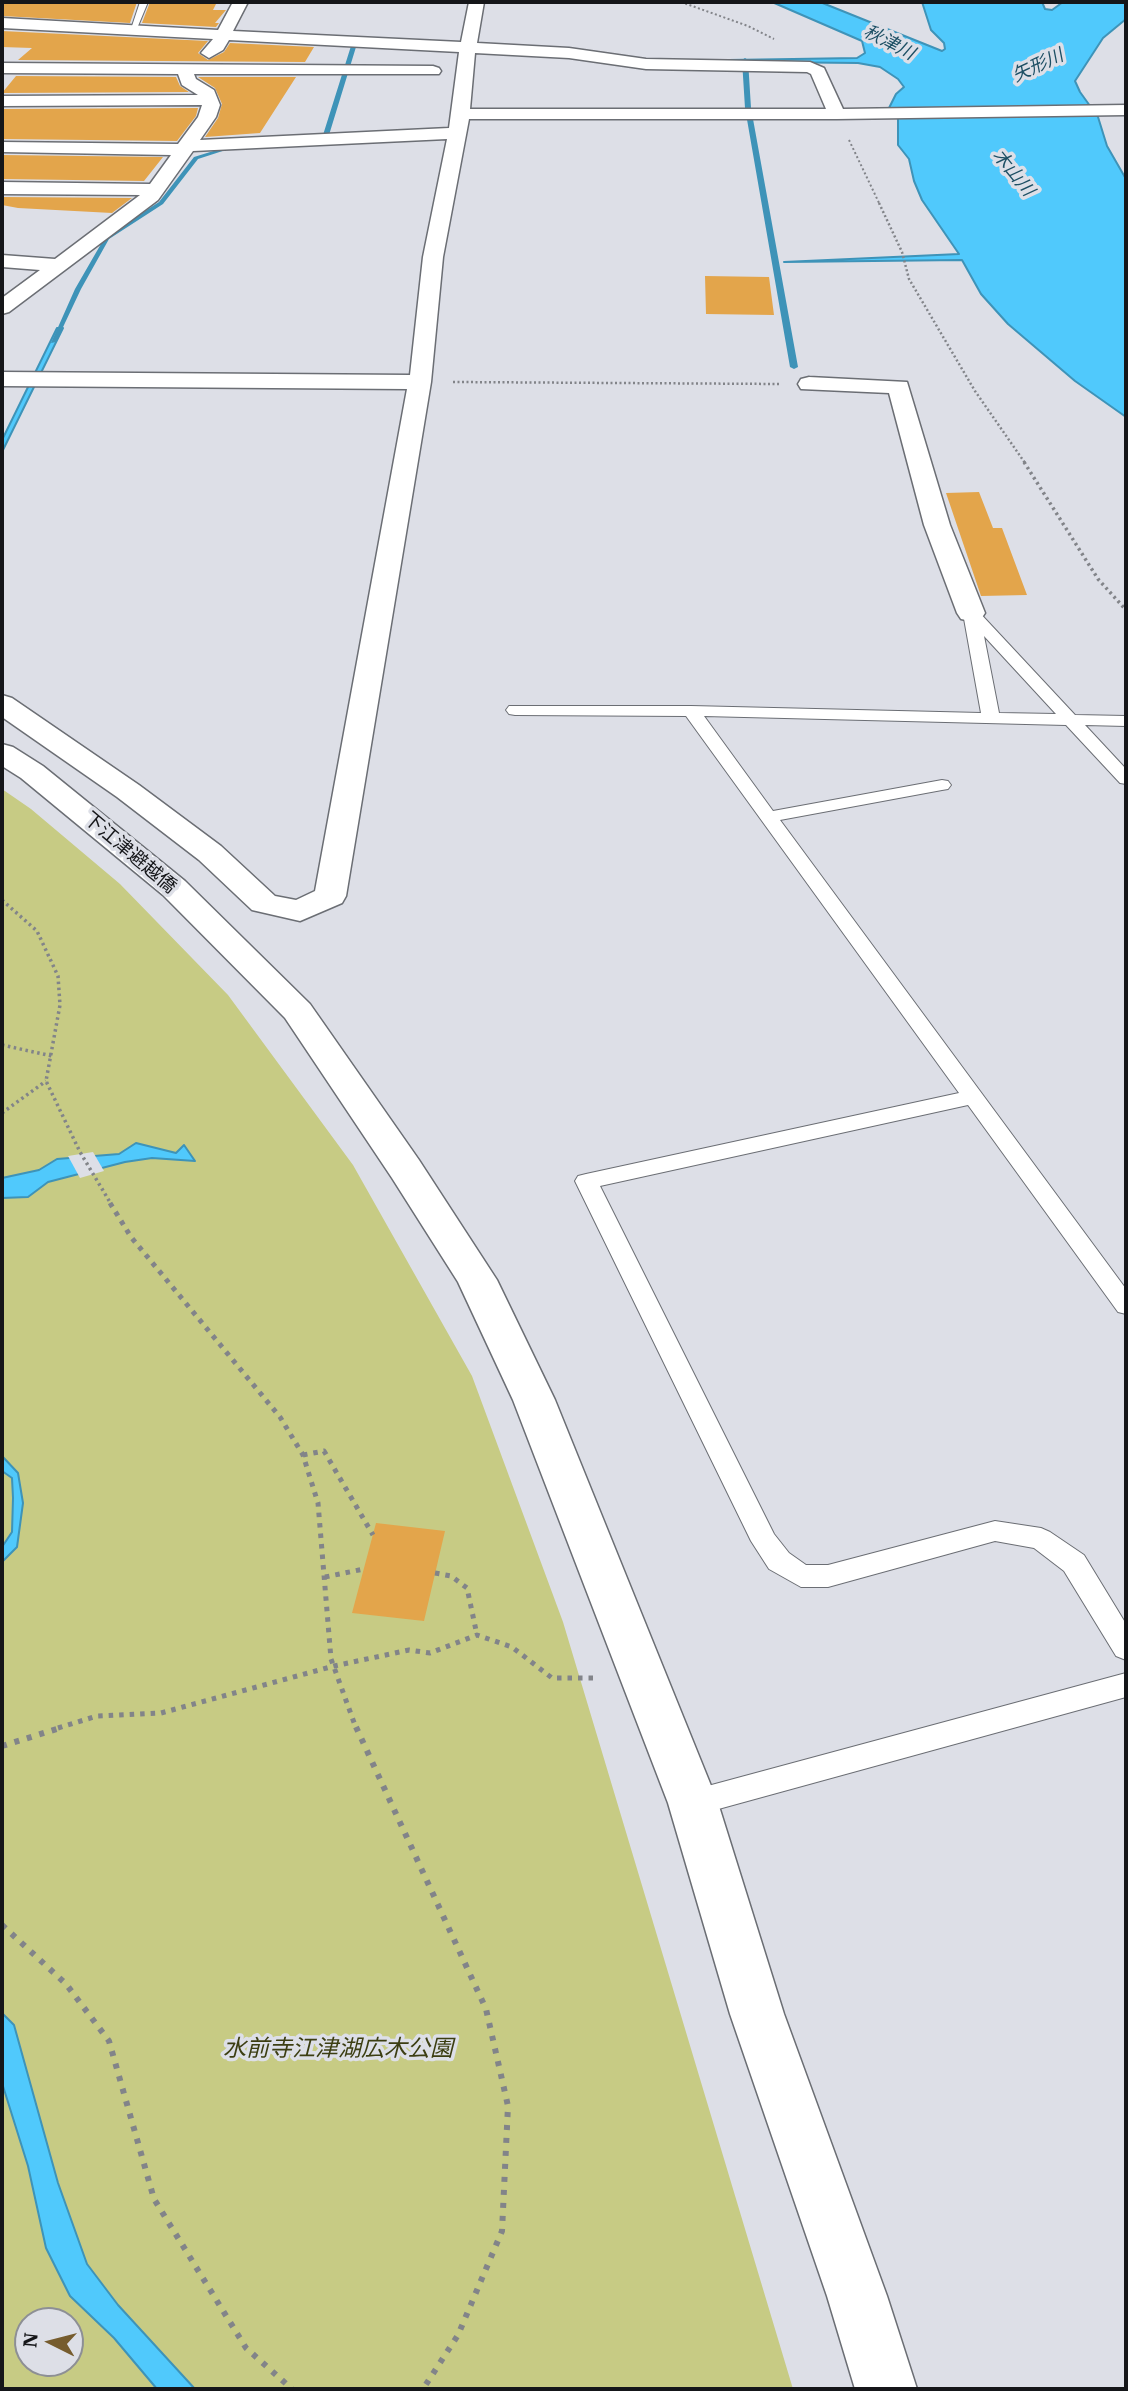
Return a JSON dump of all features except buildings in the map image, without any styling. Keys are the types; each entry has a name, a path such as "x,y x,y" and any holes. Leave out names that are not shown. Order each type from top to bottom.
{"street":[{"path":"185,71 217,47 240,2"},
{"path":"2,704 189,837 264,903 300,911 330,896 420,382 433,257 459,123 463,71 477,2"},
{"path":"2,17 24,14 225,32 569,53 646,64 810,67 818,71 837,114"},
{"path":"2,23 225,32"},
{"path":"2,68 463,71"},
{"path":"2,308 156,190 207,117 208,94 188,80 185,71"},
{"path":"2,101 163,102 209,99"},
{"path":"2,147 187,148 459,123 1126,110"},
{"path":"2,187 156,190"},
{"path":"2,261 56,265"},
{"path":"2,380 420,382"},
{"path":"809,384 899,387 937,525 971,613"},
{"name":"下江津避越僑","path":"2,753 32,772 174,888 298,1011 340,1069 477,1280 534,1400 693,1802 757,2014 857,2296 886,2389"}],"lane":[{"path":"135,24 144,2"},
{"path":"971,613 991,718"},
{"path":"971,613 1126,779"},
{"path":"515,710 691,711 1126,721"},
{"path":"691,711 1126,1306"},
{"path":"768,817 942,785"},
{"path":"972,1097 586,1181 764,1541 779,1561 801,1576 828,1576 995,1531 1041,1539 1074,1563 1126,1648"},
{"path":"693,1802 1126,1685"}],"path":[{"path":"681,2 748,26 797,50 810,67"},
{"path":"837,114 902,252 909,279 975,391 1022,458 1098,579 1126,610"},
{"path":"420,382 809,384"},
{"path":"2,900 37,931 58,976 60,1005 46,1081 80,1152 131,1237 256,1386 280,1417 303,1455 318,1503 331,1659 360,1741 486,2010 508,2106 502,2231 458,2335 423,2389"},
{"path":"2,1045 52,1056"},
{"path":"2,1113 46,1081"},
{"path":"303,1455 324,1451 373,1535"},
{"path":"325,1577 364,1569"},
{"path":"435,1573 451,1576 467,1588 477,1635"},
{"path":"2,1746 97,1716 161,1713 334,1666 409,1650 430,1653 477,1635 512,1647 552,1678 599,1678"},
{"path":"2,1925 66,1984 109,2041 155,2199 246,2348 292,2389"}],"green space":[{"name":"水前寺江津湖広木公園","path":"2,789 31,809 120,884 228,995 353,1165 472,1376 563,1622 793,2389 2,2389"}],"water":[{"path":"772,2 820,2 942,51 945,49 944,43 931,30 922,2 1042,2 1045,9 1052,10 1063,2 1126,2 1126,19 1103,38 1075,81 1098,117 1107,146 1126,179 1126,417 1075,381 1008,324 981,294 962,260 784,262 959,254 922,200 909,159 898,145 898,119 889,108 896,94 904,87 898,79 880,67 858,63 665,61 857,58 865,53 862,41"},
{"path":"57,328 63,328 2,452 2,440"},
{"path":"136,1143 176,1153 184,1145 195,1161 152,1158 125,1162 48,1182 28,1197 2,1198 2,1178 39,1170 57,1159 119,1154"},
{"path":"2,1456 18,1473 23,1503 17,1547 2,1562 2,1547 12,1532 13,1498 12,1478 2,1471"},
{"path":"2,2013 14,2025 58,2183 87,2264 118,2305 195,2389 157,2389 114,2338 70,2296 46,2248 28,2166 2,2083"}],"pier":[{"path":"93,1152 104,1171 80,1178 68,1156"}],"waterway":[{"path":"313,142 322,140 326,135 353,47"},
{"path":"745,60 748,108 794,367"},
{"path":"53,342 78,289 107,238 161,203 196,158 235,146"}],"water label":[{"name":"秋津川","path":"889,43"},
{"name":"矢形川","path":"1038,66"},
{"name":"木山川","path":"1013,173"}]}
